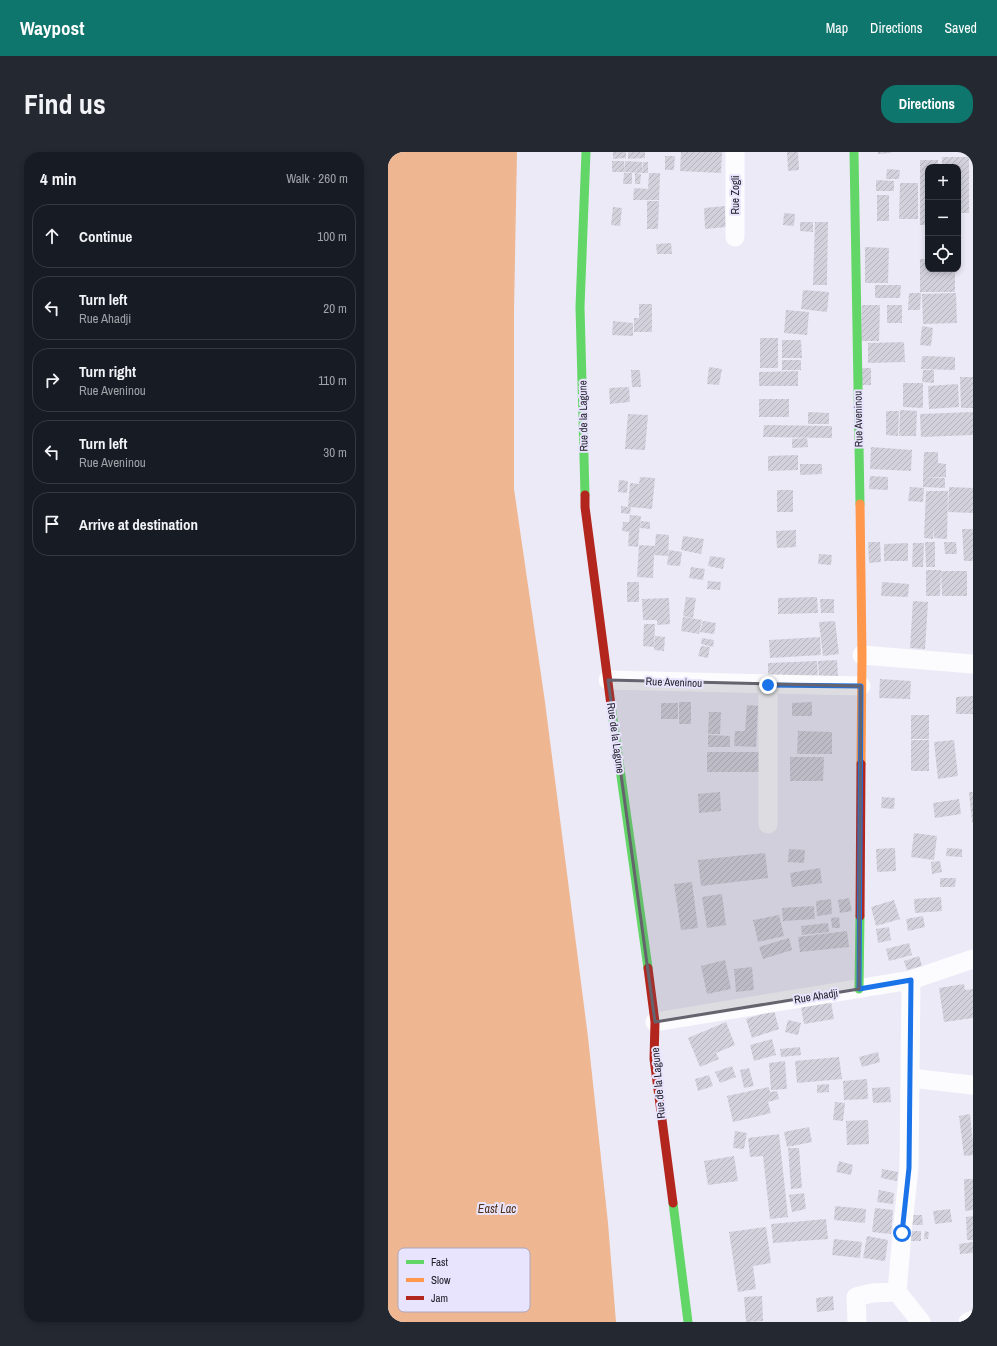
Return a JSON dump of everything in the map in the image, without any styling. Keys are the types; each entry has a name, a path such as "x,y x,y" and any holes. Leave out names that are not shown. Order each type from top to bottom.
{"street":[{"name":"Rue de la Lagune","path":"586,152 580,307 585,507 655,1022 654,1059 688,1322"},
{"name":"Rue Zogli","path":"735,152 735,237"},
{"name":"Rue Aveninou","path":"854,152 862,655 859,989"},
{"path":"862,655 973,664"},
{"name":"Rue Aveninou","path":"608,680 768,685 861,686"},
{"path":"768,685 768,824"},
{"name":"Rue Ahadji","path":"655,1022 911,980 973,959"},
{"path":"911,980 909,1168 902,1233 898,1292 922,1322"},
{"path":"910,1078 973,1085"},
{"path":"857,1322 856,1298 872,1293 898,1292"},
{"path":"968,1322 973,1320"}],"highlighted area":[{"path":"608,680 861,686 859,989 655,1022"}],"water":[{"name":"East Lac","path":"388,152 517,152 514,311 514,489 545,702 588,1037 608,1223 616,1322 388,1322"}],"building":[{"path":"613,152 626,152 626,158 613,159"},
{"path":"628,152 645,152 645,158 628,159"},
{"path":"681,152 722,152 721,173 680,171"},
{"path":"787,152 798,152 799,170 788,171"},
{"path":"878,152 891,152 891,153 878,154"},
{"path":"665,156 675,156 674,170 665,170"},
{"path":"942,157 969,157 969,213 961,213 961,164 942,164"},
{"path":"920,160 938,160 938,164 925,164 925,225 920,225"},
{"path":"612,161 624,161 624,172 612,172"},
{"path":"625,161 642,162 642,173 624,172"},
{"path":"643,162 648,162 648,173 642,173"},
{"path":"887,169 900,170 899,179 886,179"},
{"path":"624,173 632,173 632,184 623,184"},
{"path":"635,173 641,174 640,184 635,184"},
{"path":"649,173 660,173 659,200 633,200 634,188 648,189"},
{"path":"876,180 894,181 894,191 876,191"},
{"path":"900,183 918,183 918,219 899,219"},
{"path":"877,195 889,195 889,221 877,221"},
{"path":"647,201 659,201 658,229 647,229"},
{"path":"725,206 726,227 705,229 704,208"},
{"path":"613,207 622,208 620,226 611,225"},
{"path":"784,213 795,214 794,226 783,225"},
{"path":"800,222 813,222 813,232 800,231"},
{"path":"815,222 828,222 827,285 813,285"},
{"path":"671,243 672,254 657,254 656,244"},
{"path":"865,247 889,248 888,283 865,283"},
{"path":"920,259 925,259 925,272 955,272 955,292 920,292"},
{"path":"875,285 901,285 900,298 875,298"},
{"path":"803,290 829,292 827,312 801,309"},
{"path":"909,293 921,293 920,310 908,310"},
{"path":"956,293 957,323 923,324 922,294"},
{"path":"639,304 652,304 652,318 639,318"},
{"path":"862,305 880,305 879,341 861,341"},
{"path":"887,305 902,305 902,323 887,323"},
{"path":"786,310 809,312 807,335 784,333"},
{"path":"634,318 652,318 652,332 634,332"},
{"path":"613,321 633,323 633,336 612,335"},
{"path":"922,326 933,328 931,346 920,345"},
{"path":"760,338 778,338 778,368 760,368"},
{"path":"782,340 801,340 802,358 782,358"},
{"path":"904,342 905,362 868,363 868,343"},
{"path":"922,356 955,357 955,370 921,369"},
{"path":"782,360 801,360 801,370 782,370"},
{"path":"709,367 722,369 719,385 707,384"},
{"path":"860,368 871,368 871,385 860,385"},
{"path":"631,370 640,370 641,387 632,387"},
{"path":"923,370 934,370 934,383 922,382"},
{"path":"798,371 798,386 759,386 759,372"},
{"path":"960,377 973,377 973,408 961,408"},
{"path":"903,383 923,383 923,408 903,407"},
{"path":"958,384 959,407 929,409 928,386"},
{"path":"629,387 630,402 610,404 609,388"},
{"path":"759,399 789,399 789,417 759,417"},
{"path":"900,410 917,411 916,436 899,436"},
{"path":"886,411 899,411 898,436 886,435"},
{"path":"808,412 829,413 829,424 808,424"},
{"path":"973,412 973,435 921,437 920,414"},
{"path":"628,414 648,415 645,450 625,449"},
{"path":"764,425 832,426 832,438 763,437"},
{"path":"807,438 808,447 792,448 792,439"},
{"path":"871,447 912,450 911,471 870,469"},
{"path":"924,452 938,452 938,463 946,464 946,477 923,477"},
{"path":"798,455 798,470 768,471 768,456"},
{"path":"800,464 822,464 822,474 800,475"},
{"path":"870,476 888,477 888,490 869,489"},
{"path":"640,477 655,478 652,509 631,507 630,514 621,513 621,506 628,507 630,483 639,484"},
{"path":"923,477 945,478 945,488 923,487"},
{"path":"619,480 628,481 627,493 618,492"},
{"path":"910,487 924,488 923,502 908,501"},
{"path":"949,487 973,488 973,513 948,512"},
{"path":"777,490 793,490 793,512 777,512"},
{"path":"926,491 948,491 947,539 934,538 934,525 933,539 924,538"},
{"path":"630,515 641,516 639,533 622,531 623,522 629,522"},
{"path":"641,521 650,522 650,529 640,528"},
{"path":"962,529 973,529 973,561 964,561"},
{"path":"796,530 796,547 777,548 776,531"},
{"path":"629,532 639,533 638,547 628,546"},
{"path":"656,534 669,535 668,556 654,555 653,578 637,577 639,545 655,546"},
{"path":"683,536 704,539 701,554 681,550"},
{"path":"868,542 880,542 881,562 869,563"},
{"path":"925,542 935,542 935,567 926,567"},
{"path":"944,542 956,542 957,554 945,554"},
{"path":"908,543 908,561 884,561 884,544"},
{"path":"913,543 924,543 923,567 912,567"},
{"path":"669,550 682,552 680,566 667,565"},
{"path":"819,554 832,555 831,565 818,564"},
{"path":"710,556 725,558 723,569 708,566"},
{"path":"691,567 705,569 703,580 689,578"},
{"path":"926,570 941,570 940,596 926,596"},
{"path":"941,571 967,571 967,596 942,596"},
{"path":"708,581 721,582 720,590 707,589"},
{"path":"627,582 639,582 639,602 627,602"},
{"path":"882,582 909,584 908,597 881,596"},
{"path":"686,597 696,598 693,618 683,616"},
{"path":"817,597 818,613 778,614 778,598"},
{"path":"669,598 670,624 657,625 657,620 643,620 642,599"},
{"path":"820,599 834,599 834,613 821,613"},
{"path":"913,601 928,602 925,649 910,648"},
{"path":"683,617 702,620 699,634 681,631"},
{"path":"703,621 716,623 714,634 700,632"},
{"path":"835,621 839,654 823,656 819,622"},
{"path":"644,624 655,624 654,647 643,646"},
{"path":"655,636 665,637 664,651 654,650"},
{"path":"820,637 821,655 770,658 769,640"},
{"path":"702,638 714,640 713,647 701,644"},
{"path":"701,646 710,647 708,658 698,656"},
{"path":"837,660 838,676 819,677 818,661"},
{"path":"817,661 818,678 781,680 780,669 780,680 768,681 768,663"},
{"path":"880,679 911,681 910,699 879,698"},
{"path":"973,696 973,714 956,714 956,697"},
{"path":"679,702 691,702 691,724 679,724"},
{"path":"812,702 812,716 792,716 792,703"},
{"path":"661,703 678,703 678,719 661,719"},
{"path":"747,705 758,706 756,747 734,746 735,731 745,731"},
{"path":"709,712 721,712 720,734 708,734"},
{"path":"911,715 929,715 929,739 911,739"},
{"path":"798,731 832,732 832,754 797,754"},
{"path":"708,735 730,736 730,747 708,747"},
{"path":"911,740 929,740 929,771 911,771"},
{"path":"954,740 958,776 938,779 934,742"},
{"path":"707,752 759,752 759,772 707,772"},
{"path":"790,757 824,757 823,781 790,781"},
{"path":"720,792 721,811 699,813 698,794"},
{"path":"969,792 973,792 973,822 972,822"},
{"path":"882,797 895,798 894,809 881,808"},
{"path":"959,799 961,814 935,818 933,803"},
{"path":"914,833 937,836 934,860 911,857"},
{"path":"895,848 896,871 877,872 876,849"},
{"path":"947,848 962,849 962,857 946,856"},
{"path":"789,849 805,850 804,863 788,862"},
{"path":"765,853 768,878 701,886 698,860"},
{"path":"940,861 942,872 932,874 931,862"},
{"path":"820,868 822,883 792,887 790,873"},
{"path":"940,878 956,878 955,887 940,887"},
{"path":"692,882 698,928 681,930 674,884"},
{"path":"722,894 726,925 707,928 702,897"},
{"path":"941,897 942,911 915,913 914,899"},
{"path":"849,898 852,911 840,913 838,900"},
{"path":"831,899 832,914 817,916 816,901"},
{"path":"894,900 900,919 876,926 871,907"},
{"path":"814,906 815,919 783,921 782,908"},
{"path":"779,915 784,936 758,942 753,920"},
{"path":"923,916 925,927 908,931 906,919"},
{"path":"839,917 840,928 832,928 831,918"},
{"path":"828,923 829,932 802,935 801,926"},
{"path":"889,927 891,940 878,943 876,929"},
{"path":"847,931 849,947 800,952 798,937"},
{"path":"789,938 792,950 763,959 759,947"},
{"path":"909,943 912,955 889,961 886,949"},
{"path":"919,956 922,966 907,970 904,961"},
{"path":"725,960 731,989 707,994 701,966"},
{"path":"752,967 754,990 736,992 734,969"},
{"path":"964,984 965,990 973,989 973,1018 944,1022 939,988"},
{"path":"831,1002 834,1019 804,1024 801,1007"},
{"path":"774,1010 779,1029 752,1038 746,1019"},
{"path":"788,1020 801,1023 798,1035 785,1032"},
{"path":"726,1022 735,1045 716,1053 719,1059 700,1067 688,1038"},
{"path":"772,1039 776,1055 754,1061 750,1045"},
{"path":"800,1047 801,1055 781,1057 780,1049"},
{"path":"878,1052 880,1062 862,1067 859,1057"},
{"path":"839,1057 842,1079 797,1083 795,1061"},
{"path":"785,1061 787,1089 771,1090 769,1063"},
{"path":"732,1066 736,1077 720,1083 715,1072"},
{"path":"749,1068 754,1086 744,1088 740,1070"},
{"path":"709,1075 713,1086 698,1091 695,1079"},
{"path":"867,1079 868,1099 844,1100 843,1081"},
{"path":"829,1084 829,1092 817,1093 817,1085"},
{"path":"769,1087 770,1092 777,1091 779,1099 768,1102 771,1113 733,1122 727,1096"},
{"path":"890,1087 891,1102 873,1103 872,1088"},
{"path":"835,1102 845,1103 843,1121 833,1120"},
{"path":"970,1114 973,1155 964,1156 959,1116"},
{"path":"868,1120 869,1144 847,1145 846,1121"},
{"path":"809,1127 812,1142 787,1147 784,1132"},
{"path":"735,1131 747,1133 744,1149 733,1148"},
{"path":"779,1134 788,1217 770,1219 763,1156 750,1157 748,1138"},
{"path":"788,1148 799,1148 802,1188 791,1189"},
{"path":"734,1156 738,1181 708,1185 704,1161"},
{"path":"839,1161 853,1165 851,1175 836,1172"},
{"path":"882,1169 898,1172 897,1181 881,1178"},
{"path":"964,1179 973,1179 973,1210 965,1211"},
{"path":"879,1190 894,1193 893,1204 877,1202"},
{"path":"804,1193 806,1209 792,1212 789,1195"},
{"path":"835,1206 866,1209 865,1223 834,1220"},
{"path":"875,1208 893,1210 891,1234 872,1232"},
{"path":"950,1209 952,1222 935,1224 933,1211"},
{"path":"906,1215 922,1215 923,1225 907,1225"},
{"path":"973,1216 973,1240 967,1240 966,1217"},
{"path":"826,1219 828,1239 773,1243 771,1224"},
{"path":"766,1227 771,1263 753,1266 756,1289 738,1292 729,1232"},
{"path":"907,1231 921,1231 921,1241 907,1241"},
{"path":"925,1231 929,1232 928,1239 924,1239"},
{"path":"867,1236 888,1240 885,1261 863,1258"},
{"path":"834,1239 862,1242 860,1258 832,1255"},
{"path":"973,1242 973,1253 960,1254 959,1244"},
{"path":"762,1296 763,1321 746,1322 744,1297"},
{"path":"833,1296 834,1310 817,1312 816,1298"}],"traffic: fast":[{"path":"585,495 580,307 586,152"},
{"path":"854,152 860,504"},
{"path":"611,705 648,968"},
{"path":"859,989 860,916"},
{"path":"673,1203 688,1322"}],"traffic: slow":[{"path":"860,504 862,655 861,764"}],"traffic: jam":[{"path":"585,495 585,507 611,705"},
{"path":"860,916 861,764"},
{"path":"648,968 655,1022 654,1059 673,1203"}],"route":[{"path":"768,685 861,686 859,989 911,980 909,1168 902,1233"}]}
